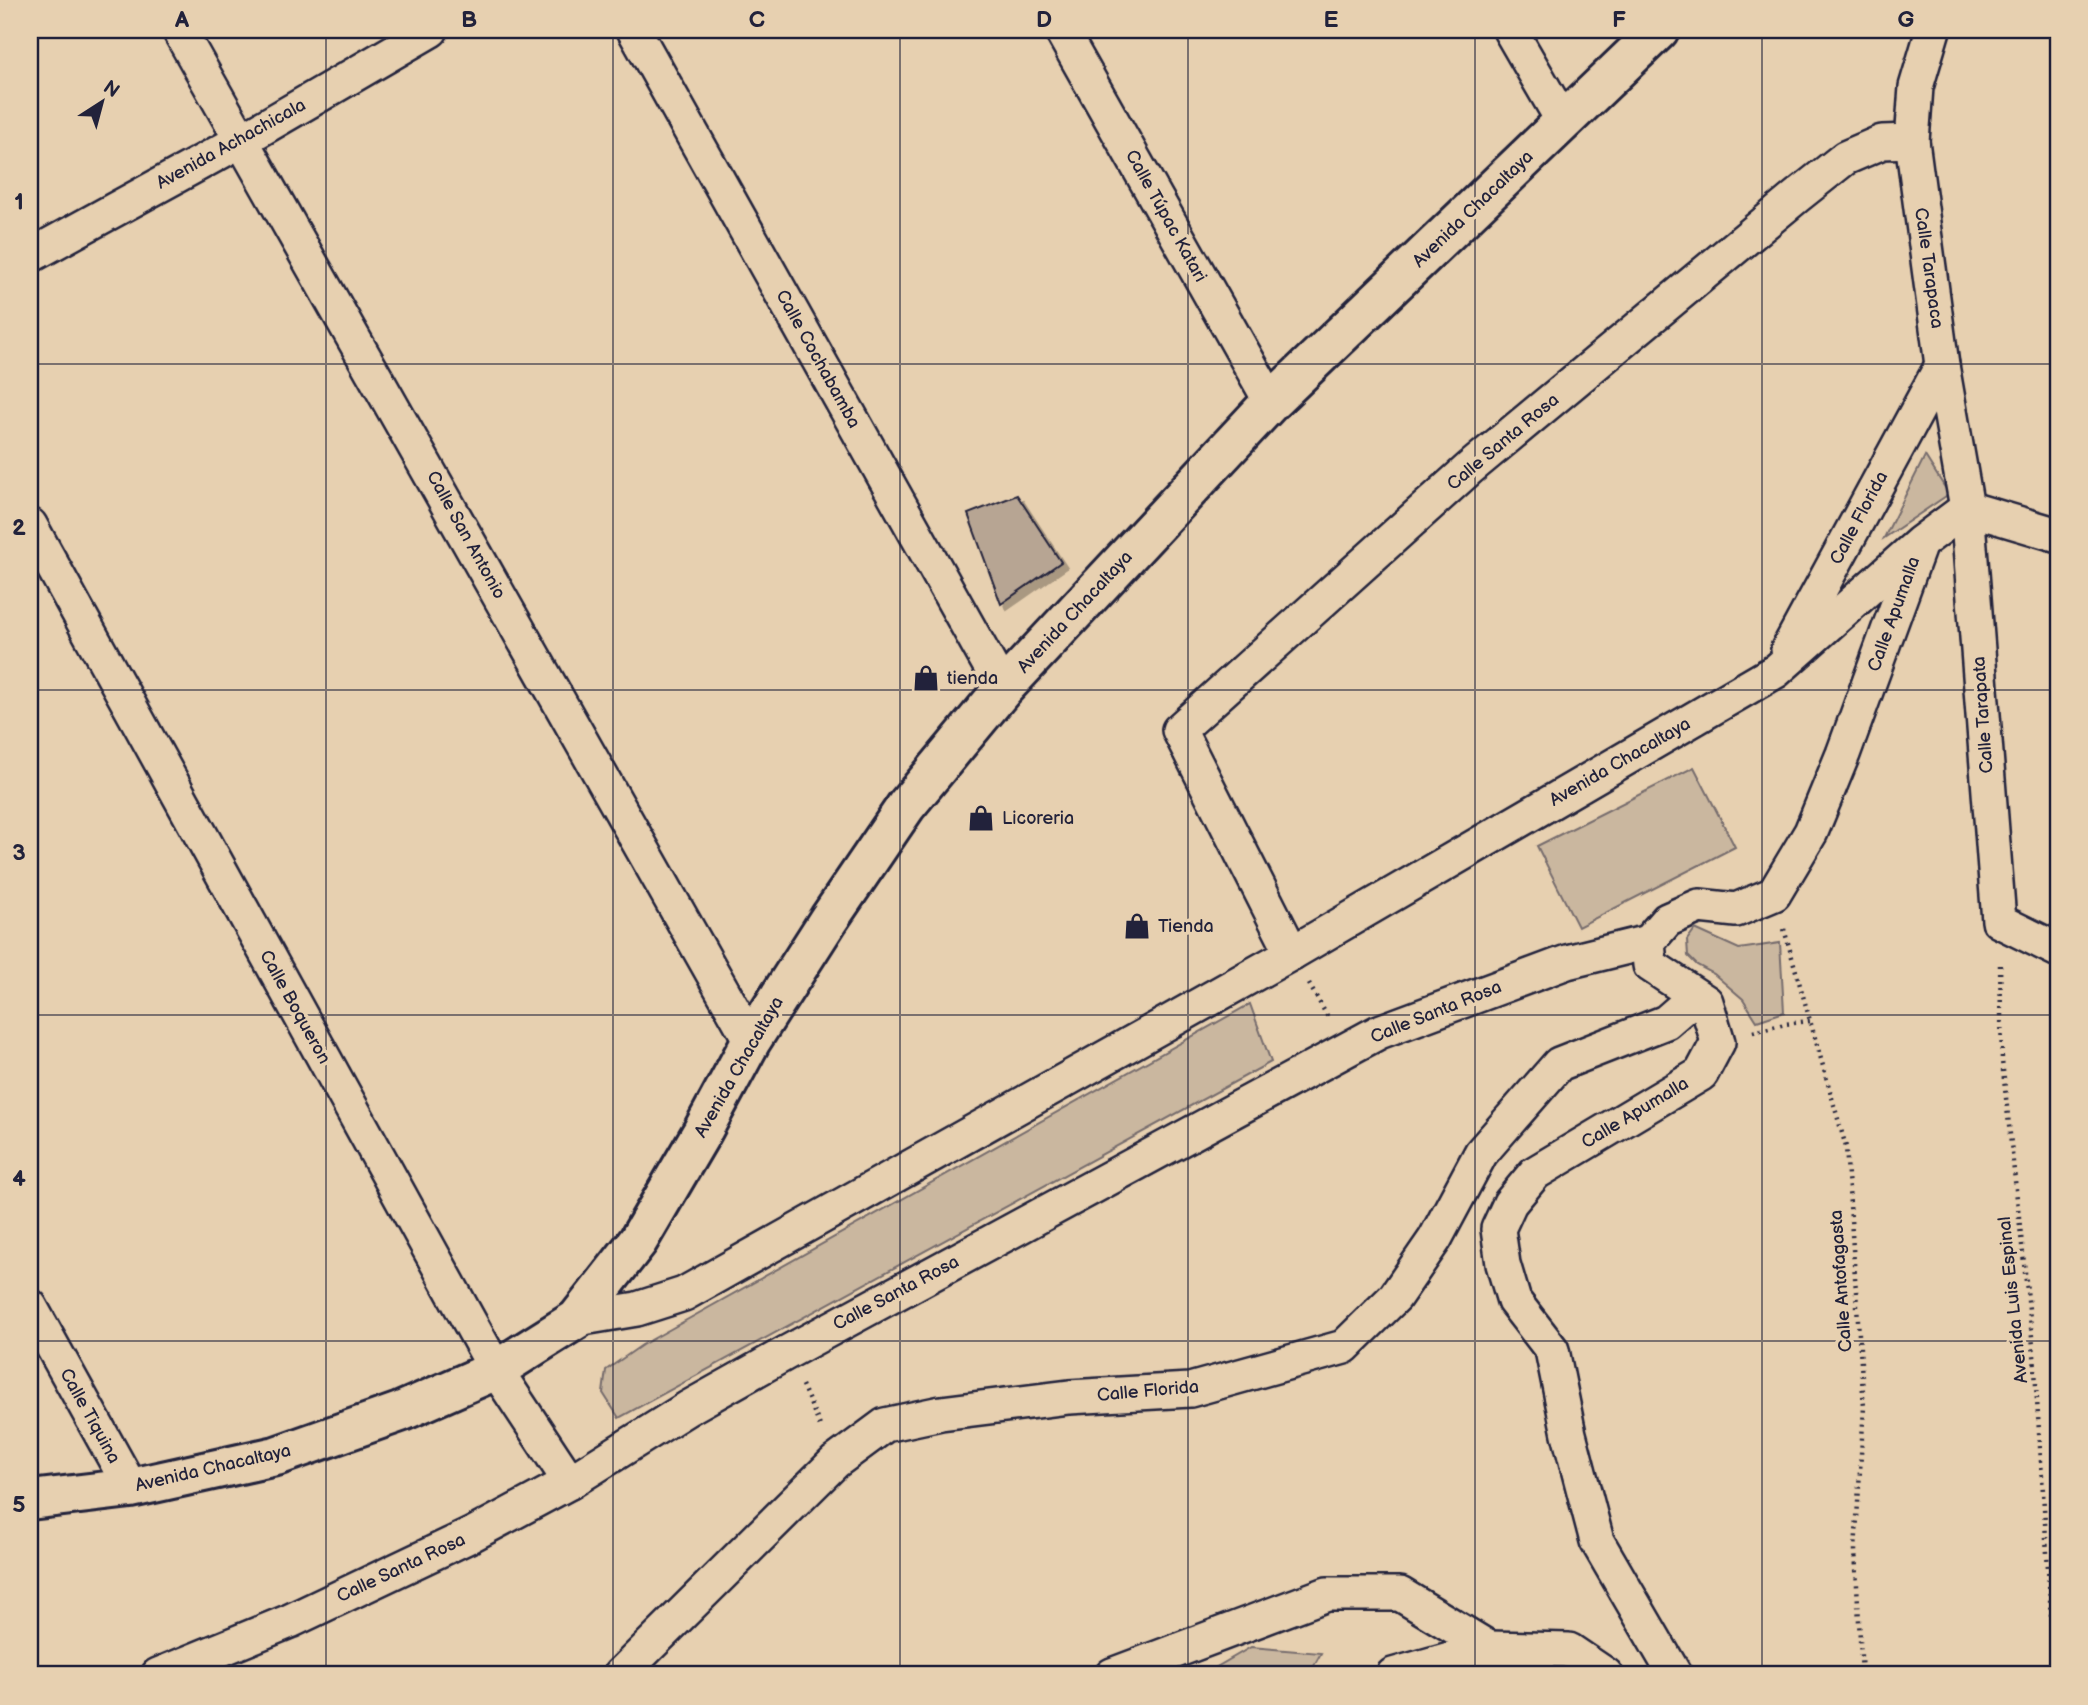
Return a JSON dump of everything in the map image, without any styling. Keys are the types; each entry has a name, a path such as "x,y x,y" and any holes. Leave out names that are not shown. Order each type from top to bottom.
{"street":[{"name":"Calle San Antonio","path":"178,30 751,1041"},
{"name":"Avenida Achachicala","path":"30,256 242,140 431,30"},
{"name":"Calle Cochabamba","path":"634,30 1003,689"},
{"name":"Calle Túpac Katari","path":"1061,30 1271,402"},
{"path":"1510,30 1564,123"},
{"name":"Avenida Chacaltaya","path":"578,1320 638,1241 702,1132 751,1041 829,919 906,806 1003,689 1271,402 1659,30"},
{"name":"Calle Tarapaca","path":"1934,30 1916,87 1912,141 1942,365 1967,508"},
{"name":"Calle Santa Rosa","path":"1292,953 1179,730 1470,468 1796,197 1845,158 1882,142 1912,141"},
{"name":"Calle Florida","path":"1776,671 1942,365"},
{"name":"Avenida Chacaltaya","path":"30,1500 131,1488 276,1456 400,1412 496,1370 578,1320 637,1309 684,1294 1292,953 1776,671 1920,543 1967,508"},
{"path":"1967,508 2058,535"},
{"name":"Calle Tarapata","path":"1967,508 1999,921"},
{"name":"Calle Boqueron","path":"30,525 496,1370 570,1482"},
{"name":"Calle Apumalla","path":"1774,894 1811,832 1843,754 1920,543"},
{"path":"1717,1042 1706,1002 1650,965 1648,942 1667,920 1699,905 1736,910 1774,894"},
{"path":"1999,921 2058,950"},
{"name":"Calle Santa Rosa","path":"158,1675 302,1615 471,1535 570,1482 688,1408 788,1352 1379,1032 1567,962 1648,942"},
{"name":"Calle Florida","path":"620,1675 835,1462 886,1425 941,1413 1069,1397 1189,1390 1344,1347 1395,1297 1435,1238 1481,1153 1559,1064 1666,1022 1696,996"},
{"name":"Calle Apumalla","path":"1675,1675 1597,1541 1569,1434 1552,1350 1514,1301 1503,1264 1498,1229 1510,1203 1535,1173 1702,1074 1717,1042"},
{"name":"Calle Tiquina","path":"30,1307 131,1488"},
{"path":"1112,1675 1327,1594 1400,1594 1489,1648 1513,1675"},
{"path":"1392,1675 1489,1648 1569,1650 1606,1675"}],"path":[{"name":"Calle Antofagasta","path":"1774,894 1846,1147 1864,1407 1855,1550 1862,1675"},
{"name":"Avenida Luis Espinal","path":"1999,921 2002,1061 2034,1356 2055,1675"},
{"path":"1292,953 1346,1051"},
{"path":"1717,1042 1785,1024 1810,1021"},
{"path":"788,1352 835,1462"}],"shaded area":[{"path":"1925,456 1949,494 1884,538"},
{"path":"1694,767 1735,847 1578,927 1537,846"},
{"path":"1695,929 1739,949 1780,943 1784,1012 1757,1021 1743,999 1688,956 1687,940"},
{"path":"1250,1004 1271,1062 619,1418 603,1393 606,1370 642,1345"},
{"path":"1251,1647 1321,1653 1312,1669 1278,1675 1203,1675"}],"building":[{"path":"1017,495 1061,562 1001,604 968,514"}],"place":[{"name":"tienda","path":"926,678"},
{"name":"Licoreria","path":"981,818"},
{"name":"Tienda","path":"1137,926"}]}
